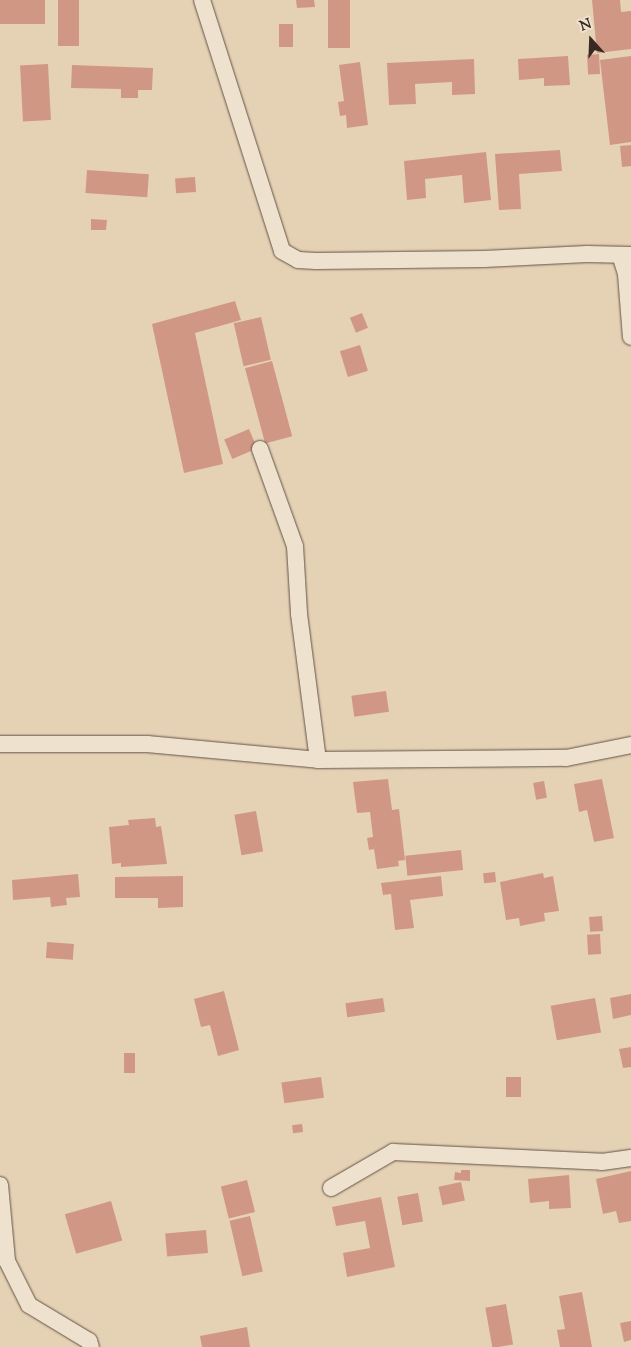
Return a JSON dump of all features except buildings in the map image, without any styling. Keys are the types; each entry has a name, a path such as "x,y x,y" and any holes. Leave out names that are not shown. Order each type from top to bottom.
{"street":[{"path":"202,0 282,251 298,260 316,261 484,259 587,254 626,255 631,336"},
{"path":"260,449 295,546 299,614 318,760"},
{"path":"3,746 147,744 318,760 566,758 631,746"},
{"path":"330,1188 393,1152 602,1162 631,1158"},
{"path":"0,1185 7,1261 30,1305 89,1340 91,1347"}]}
